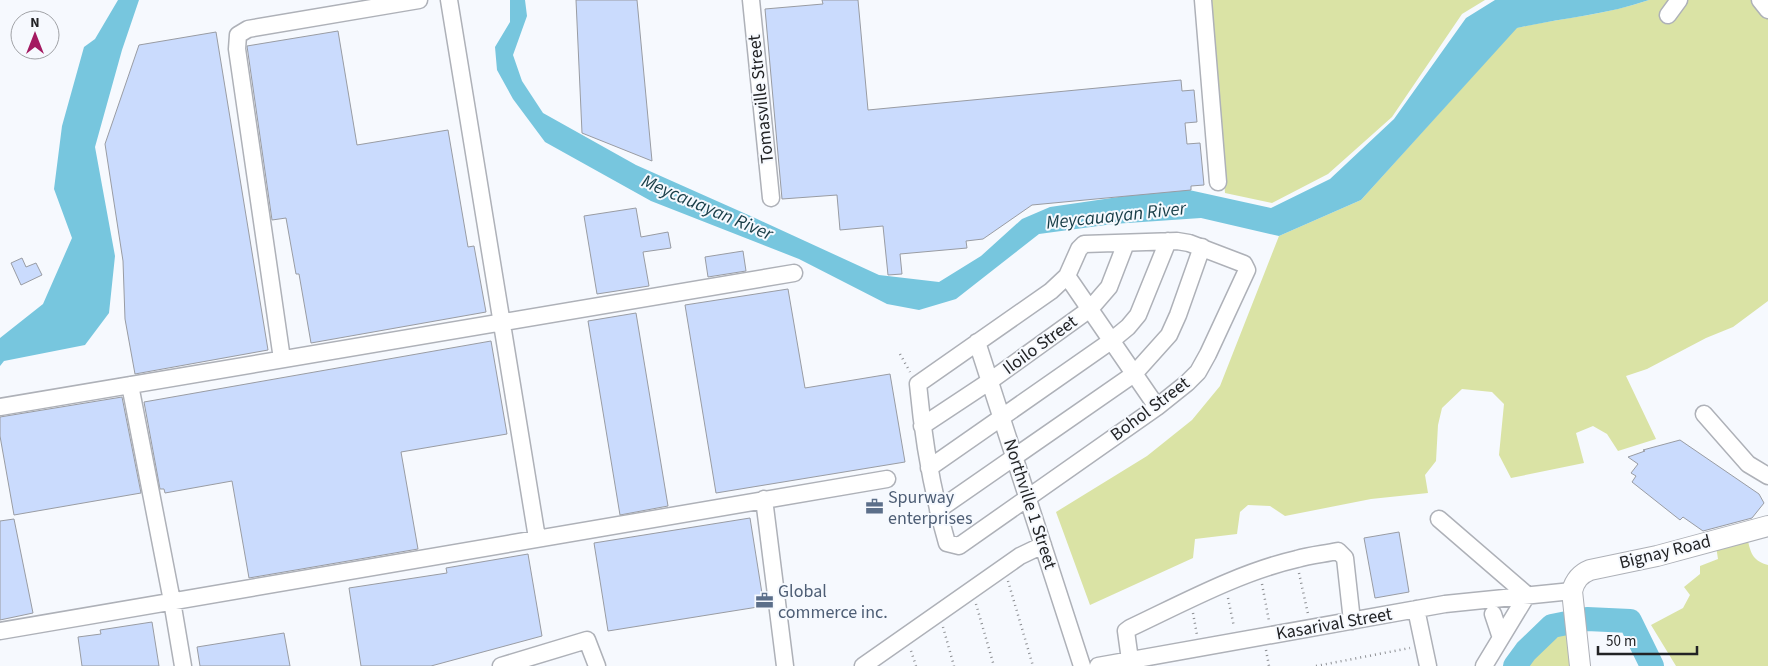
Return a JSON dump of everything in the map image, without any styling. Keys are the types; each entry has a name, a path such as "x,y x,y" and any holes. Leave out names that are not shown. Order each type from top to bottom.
{"main road":[{"name":"Bignay Road","path":"1573,598 1574,583 1580,576 1590,570 1657,556 1768,526"},
{"path":"1573,598 1580,666"}],"street":[{"path":"282,359 236,50 238,35 248,29 419,0"},
{"path":"450,0 537,538"},
{"name":"Tomasville Street","path":"751,0 771,198"},
{"path":"1204,0 1218,182"},
{"path":"1668,15 1679,0"},
{"path":"1760,0 1768,10"},
{"path":"930,468 1112,341 1128,327 1138,315 1168,241"},
{"path":"1168,241 1189,243 1202,248 1169,335 1134,374 938,510 922,426 918,384 1041,298 1067,276 1079,249 1084,244 1168,241"},
{"name":"Iloilo Street","path":"922,426 990,381 1090,309 1109,287 1126,243"},
{"name":"Bohol Street","path":"938,510 947,543 952,546 959,546 1157,407 1187,383 1198,372 1208,354 1247,270 1244,264 1202,248"},
{"path":"0,407 794,273"},
{"path":"1067,276 1157,407"},
{"name":"Northville 1 Street","path":"977,342 1082,666"},
{"path":"130,385 183,666"},
{"path":"1704,414 1748,464 1768,476"},
{"path":"0,631 887,479"},
{"path":"764,499 785,666"},
{"path":"1438,519 1527,595 1484,666"},
{"path":"863,666 1020,556 1043,545"},
{"path":"1130,660 1126,631 1225,584 1259,571 1296,559 1338,551 1345,558 1352,620"},
{"name":"Kasarival Street","path":"1098,666 1466,601 1527,595 1573,598"},
{"path":"1416,609 1428,666"},
{"path":"1494,614 1501,638"},
{"path":"501,666 588,640 597,666"}],"path":[{"path":"900,354 918,384"},
{"path":"1296,559 1311,628"},
{"path":"1004,568 1033,666"},
{"path":"1259,571 1272,635"},
{"path":"1225,584 1237,642"},
{"path":"972,590 994,666"},
{"path":"1190,600 1200,648"},
{"path":"939,613 954,666"},
{"path":"1316,666 1424,646"}],"green space":[{"path":"1210,0 1485,0 1462,14 1392,117 1328,174 1272,203 1225,193"},
{"path":"1649,0 1768,0 1768,301 1733,327 1706,338 1647,369 1626,376 1656,439 1618,451 1607,434 1593,426 1576,433 1584,463 1511,478 1499,455 1504,404 1492,392 1462,389 1442,408 1438,425 1436,461 1425,475 1428,493 1371,499 1285,516 1270,506 1248,505 1240,512 1237,534 1195,539 1193,558 1090,605 1056,512 1147,456 1192,420 1220,386 1279,236 1361,200 1516,28 1600,13"},
{"path":"1748,541 1754,557 1759,562 1768,565 1768,666 1676,666 1651,625 1683,608 1690,595 1684,587 1700,574 1700,566 1718,559 1716,546"},
{"path":"1566,630 1573,666 1521,666 1554,632"}],"water":[{"path":"118,0 139,0 122,50 95,147 115,256 109,313 85,345 4,361 0,366 0,338 43,304 72,238 54,189 62,126 84,47 95,39"},
{"name":"Meycauayan River","path":"510,0 525,0 527,16 513,55 522,81 543,113 636,165 879,275 939,282 981,256 1022,219 1050,207 1180,188 1271,208 1330,179 1394,119 1466,18 1495,0 1649,0 1600,13 1517,28 1361,200 1279,236 1201,218 1113,224 1039,234 956,299 919,310 887,304 799,259 651,201 545,142 513,99 497,70 495,47 510,22"}],"building":[{"path":"576,0 637,0 652,161 582,133"},
{"path":"822,0 858,0 868,110 1181,80 1182,91 1194,90 1197,122 1185,123 1187,144 1200,143 1204,185 1191,186 1191,190 1032,205 983,239 966,241 967,248 900,254 902,274 888,275 883,226 840,230 837,195 782,199 765,9 823,4"},
{"path":"338,31 357,145 448,130 468,247 474,246 486,312 311,343 299,274 296,274 286,218 272,220 247,46"},
{"path":"216,32 268,350 135,374 125,319 123,261 105,144 139,45"},
{"path":"636,208 641,237 668,232 671,248 643,252 649,286 597,294 584,216"},
{"path":"743,251 746,271 708,277 705,257"},
{"path":"22,258 26,267 36,263 42,275 21,285 11,263"},
{"path":"788,289 805,388 890,374 905,462 716,493 685,305"},
{"path":"636,313 668,506 620,515 588,321"},
{"path":"491,341 507,434 401,452 418,549 249,578 232,481 165,493 164,489 160,489 144,402"},
{"path":"122,397 141,493 14,515 0,436 0,417"},
{"path":"1680,440 1759,494 1764,503 1752,518 1703,531 1683,517 1680,520 1632,482 1636,476 1631,473 1638,464 1628,457 1645,451 1643,450"},
{"path":"750,518 764,606 608,631 594,543"},
{"path":"14,519 33,613 0,620 0,521"},
{"path":"1399,532 1409,592 1375,598 1364,538"},
{"path":"528,554 542,636 431,666 361,666 349,588 447,573 446,568"},
{"path":"152,622 159,666 82,666 78,637 101,634 100,630"},
{"path":"284,633 290,666 200,666 197,647"}],"waterway":[{"path":"1515,666 1526,651 1552,626 1587,619 1630,621 1652,666"}],"place":[{"name":"Spurway enterprises","path":"874,507"},
{"name":"Global commerce inc.","path":"764,601"}]}
